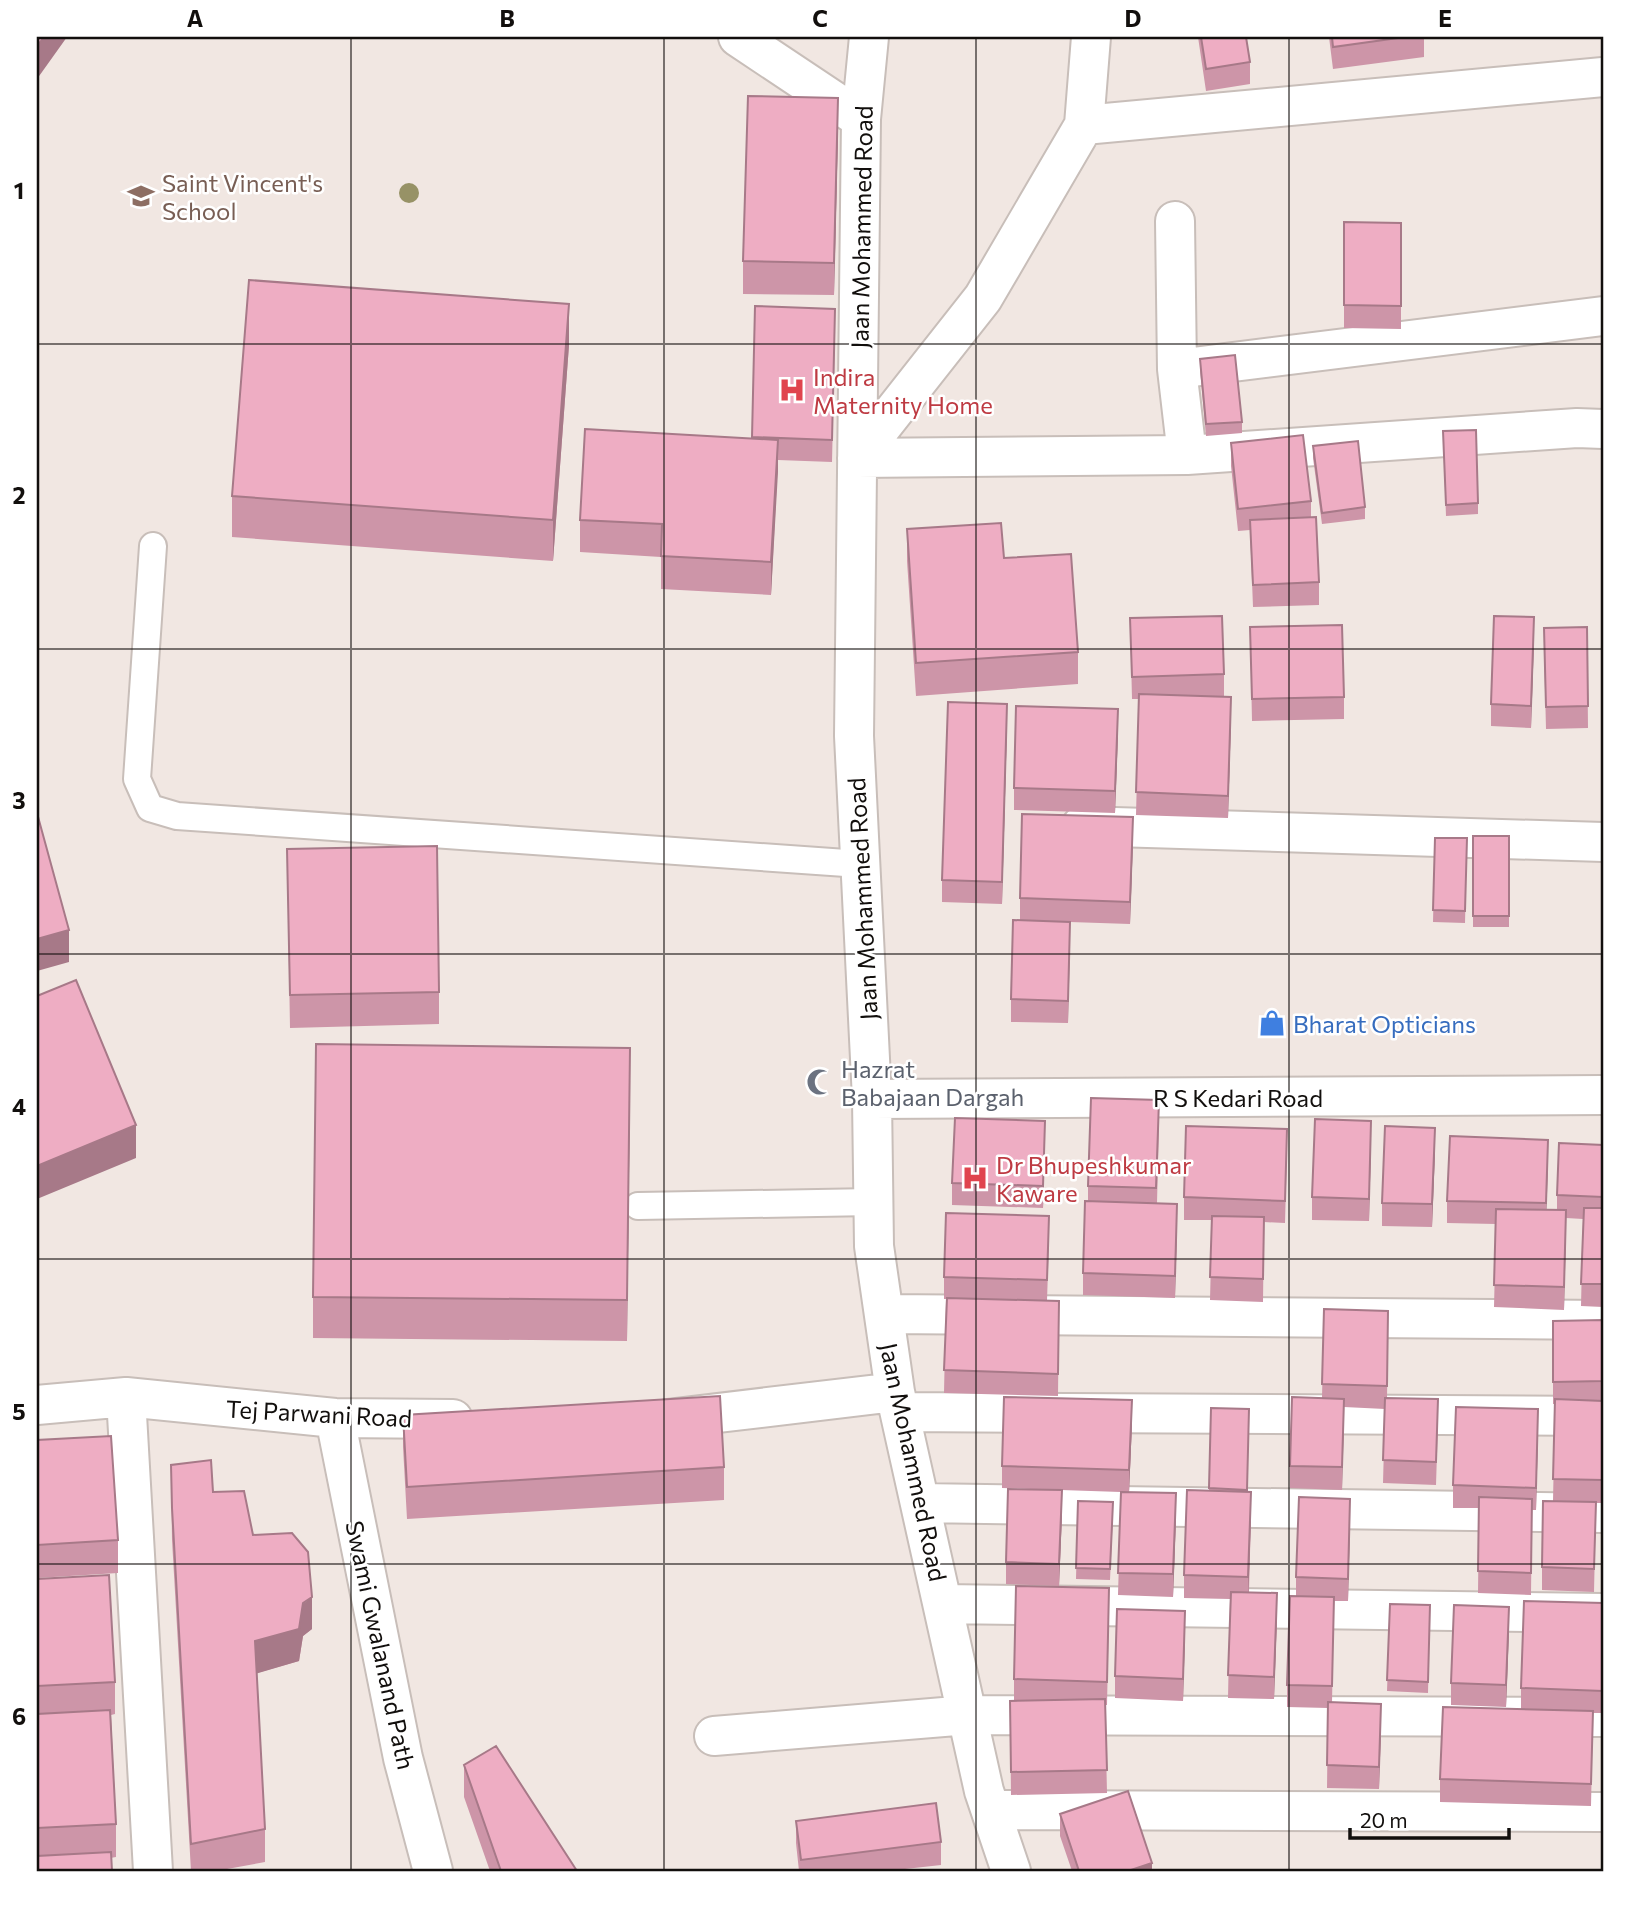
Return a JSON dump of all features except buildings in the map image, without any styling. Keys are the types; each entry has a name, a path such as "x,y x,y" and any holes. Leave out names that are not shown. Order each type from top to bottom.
{"street":[{"path":"738,37 861,118"},
{"name":"Jaan Mohammed Road","path":"869,37 861,118 854,736 872,1099 874,1246 898,1402 920,1503 984,1791 1011,1871"},
{"path":"857,458 983,298 1084,125 1091,37"},
{"path":"1084,125 1603,77"},
{"path":"1175,221 1177,369 1187,455"},
{"path":"1177,369 1603,316"},
{"path":"857,458 1187,455 1563,429 1603,429"},
{"path":"1051,825 1603,842"},
{"name":"R S Kedari Road","path":"872,1099 1603,1095"},
{"path":"884,1314 1603,1320"},
{"path":"126,1397 153,1871"},
{"name":"Tej Parwani Road","path":"37,1405 126,1397 335,1418 484,1419"},
{"path":"632,1420 898,1402 1603,1416"},
{"name":"Swami Gwalanand Path","path":"335,1418 403,1758 433,1871"},
{"path":"920,1503 1603,1513"},
{"path":"943,1604 1603,1613"},
{"path":"714,1736 968,1715 1603,1717"},
{"path":"991,1810 1603,1812"}],"lane":[{"path":"153,546 137,779 150,808 177,816 860,864"},
{"path":"638,1206 873,1202"}],"place":[{"name":"Saint Vincent's School","path":"141,196"},
{"name":"Indira Maternity Home","path":"792,390"},
{"name":"Bharat Opticians","path":"1272,1023"},
{"name":"Hazrat Babajaan Dargah","path":"820,1082"},
{"name":"Dr Bhupeshkumar Kaware","path":"975,1178"}]}
